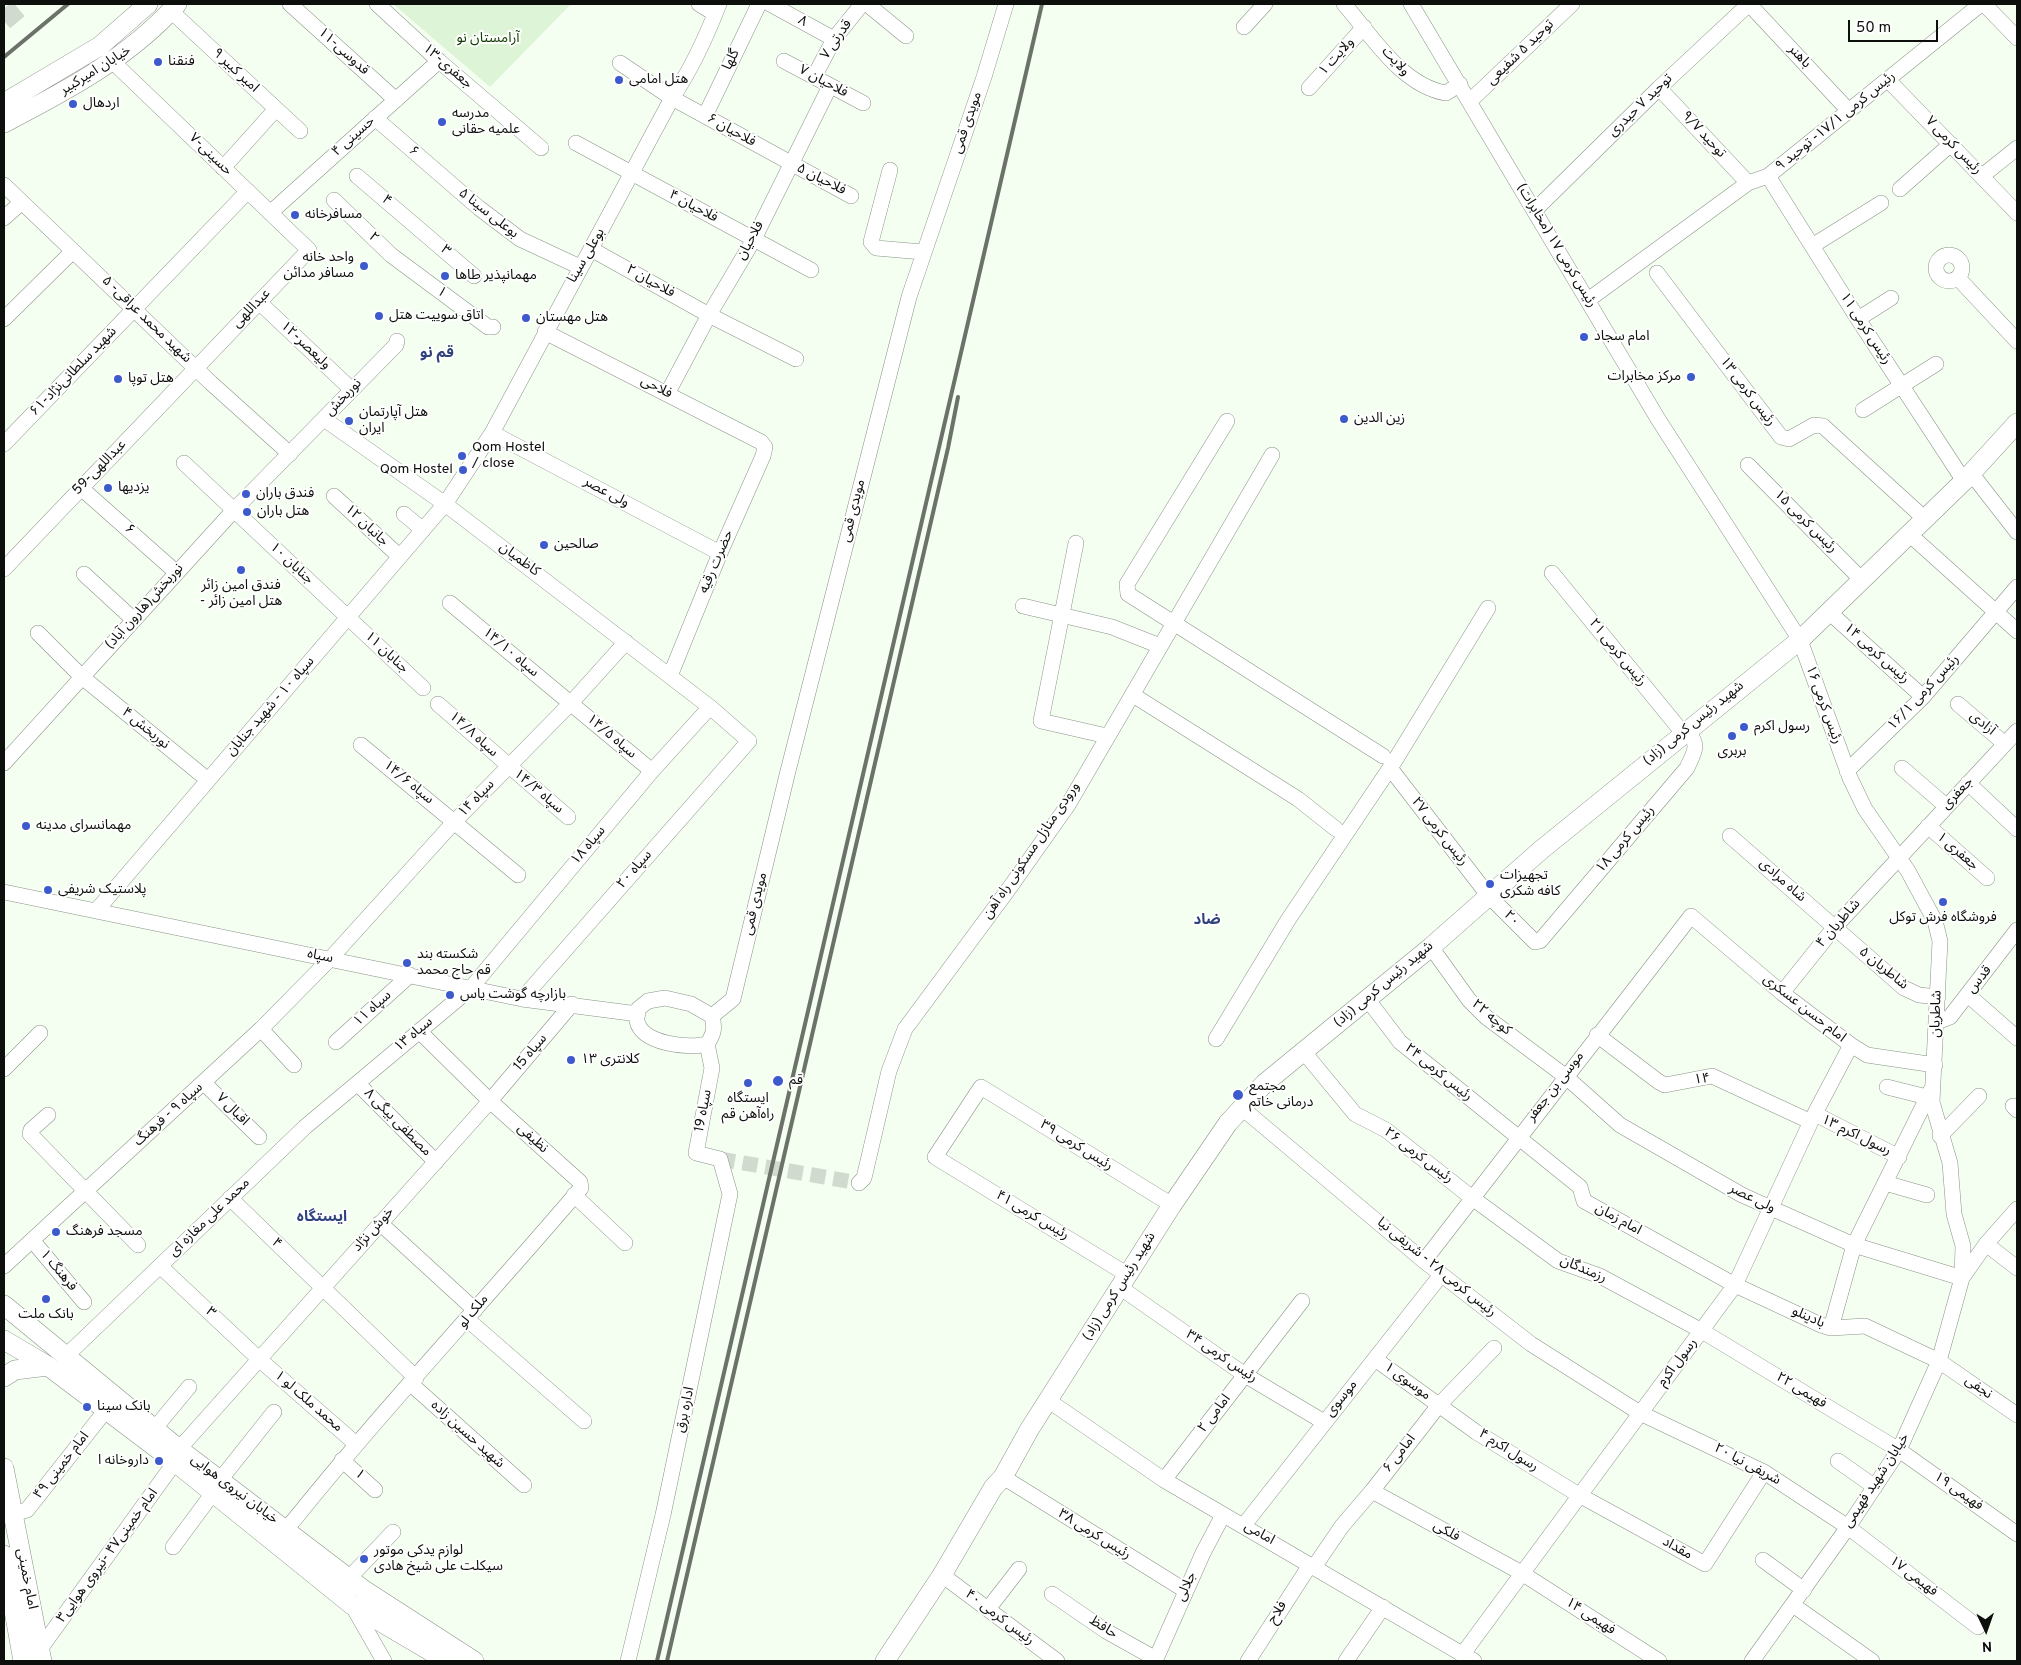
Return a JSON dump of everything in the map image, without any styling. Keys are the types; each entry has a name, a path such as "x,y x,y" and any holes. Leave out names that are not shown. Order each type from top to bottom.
{"main road":[{"name":"خیابان امیرکبیر","path":"4,103 100,46 148,4"},
{"name":"خیابان امیرکبیر","path":"4,123 47,101 112,61 148,35 174,7"},
{"name":"شهید رئیس کرمی (زاد)","path":"885,1661 942,1575 993,1488 1003,1477 1172,1205 1228,1123 1265,1083 1431,947 1488,895 1685,732 1800,640 1908,533 1968,477 2017,423"},
{"name":"خیابان نیروی هوایی","path":"4,1305 155,1428 177,1456"},
{"name":"خیابان نیروی هوایی","path":"4,1340 48,1366 106,1410 177,1456 216,1486 352,1605 447,1661"},
{"path":"4,1377 15,1370 48,1366"},
{"name":"امام خمینی","path":"4,1468 41,1655"},
{"name":"خیابان نیروی هوایی","path":"216,1486 286,1530 349,1578 474,1661"},
{"name":"امام خمینی","path":"4,1555 23,1661"}],"street":[{"name":"قدوسی-۱۱","path":"290,4 396,100"},
{"name":"جعفری-۱۳","path":"377,4 439,61 540,148"},
{"path":"699,4 717,9"},
{"name":"گلها","path":"705,116 759,4"},
{"name":"قدرتی ۷","path":"814,77 834,39 862,4"},
{"path":"867,4 906,36"},
{"name":"مویدی قمی","path":"712,1016 733,998 790,762 909,296 922,252 984,77 1006,4"},
{"path":"1244,27 1265,4"},
{"name":"ولایت","path":"1344,4 1406,76 1430,90 1446,93 1460,84"},
{"name":"رئیس کرمی ۱۷ (مخابرات)","path":"1411,4 1658,419 1800,640"},
{"name":"توحید ۵ شفیعی","path":"1470,101 1572,4"},
{"name":"توحید ۷ حیدری","path":"1535,210 1659,88 1749,4"},
{"name":"باهنر","path":"1749,4 1849,111"},
{"path":"1982,4 2017,38"},
{"name":"رئیس کرمی ۱۷/۱- توحید ۹","path":"1588,300 1748,183 1768,176 1982,4"},
{"name":"۸","path":"778,6 834,39"},
{"name":"امیر کبیر ۹","path":"174,7 276,109 300,130"},
{"name":"بوعلی سینا","path":"445,504 492,433 580,267 633,174 672,98 693,66 717,9"},
{"name":"ولایت ۱","path":"1310,88 1364,27"},
{"name":"حسینی-۷","path":"112,61 309,250"},
{"name":"حسینی ۴","path":"270,213 439,61"},
{"name":"فلاحیان ۷","path":"784,61 863,103"},
{"name":"فلاحیان ۶","path":"620,63 672,98 790,165"},
{"name":"رئیس کرمی ۷","path":"1888,80 2017,213"},
{"name":"فلاحیان","path":"667,394 709,315 754,240 830,86"},
{"name":"توحید ۹/۷","path":"1659,88 1748,183"},
{"path":"223,168 276,109"},
{"name":"۶","path":"375,118 451,185"},
{"name":"فلاحیان ۴","path":"576,143 811,270"},
{"path":"1900,189 1950,144"},
{"path":"1982,176 2017,148"},
{"name":"فلاحیان ۵","path":"790,165 852,196"},
{"path":"890,170 872,242 876,248 922,252"},
{"name":"۴","path":"357,176 415,226"},
{"name":"رئیس کرمی ۱۱","path":"1768,176 1902,387 1968,477 2017,532"},
{"name":"شهید محمد عراقی- ۵","path":"4,185 196,368 290,454"},
{"name":"بوعلی سینا ۵","path":"451,185 520,239 580,267"},
{"name":"شهید سلطانی‌نژاد-۶۱","path":"4,444 248,191"},
{"name":"۲","path":"334,200 391,255"},
{"path":"4,218 22,202"},
{"path":"1812,246 1881,203"},
{"name":"۳","path":"415,226 474,276"},
{"name":"فلاحیان ۲","path":"591,249 709,315"},
{"path":"4,319 73,250"},
{"name":"عبداللهی","path":"196,368 309,250"},
{"name":"۱","path":"391,255 463,310 488,327 493,327"},
{"name":"رئیس کرمی ۱۳","path":"1657,273 1781,437 1788,439 1814,425 1823,426 1924,518"},
{"path":"1958,278 2017,341"},
{"path":"1858,319 1891,298"},
{"name":"ولیعصر-۱۲","path":"259,302 352,390"},
{"path":"709,315 796,359"},
{"name":"فلاحی","path":"546,332 761,442 765,447"},
{"name":"نوربخش","path":"290,454 396,345 397,341"},
{"path":"1863,410 1936,364"},
{"name":"عبداللهی-59","path":"4,569 196,368"},
{"name":"کاظمیان","path":"324,419 445,504 710,707 748,742"},
{"name":"رئیس کرمی ۲۷","path":"1227,421 1128,584 1128,594 1174,622 1386,762 1488,895"},
{"name":"ولی عصر","path":"492,433 720,553"},
{"name":"حضرت رقیه","path":"670,676 720,553 763,456 765,447"},
{"name":"نوربخش(هارون آباد)","path":"4,763 234,510 290,454"},
{"name":"ورودی منازل مسکونی راه آهن","path":"862,1181 889,1071 905,1029 1068,805 1272,454"},
{"name":"جنابان ۱۰","path":"184,463 348,617"},
{"name":"رئیس کرمی ۱۵","path":"1748,465 1861,579"},
{"name":"۶","path":"81,488 177,573"},
{"name":"جانبان ۱۲","path":"334,496 399,556"},
{"name":"سپاه ۱۰ - شهید جنابان","path":"96,910 445,504"},
{"path":"404,514 423,530"},
{"path":"1908,533 2017,631"},
{"path":"1076,544 1041,721 1107,736"},
{"name":"رئیس کرمی ۲۱","path":"1552,573 1685,732"},
{"path":"84,574 134,620"},
{"name":"رئیس کرمی ۱۶/۱","path":"1847,771 1923,697 2017,587"},
{"name":"سپاه ۱۴/۱۰","path":"450,603 571,704"},
{"path":"1023,606 1112,627 1160,646"},
{"path":"1216,1039 1386,762 1488,608"},
{"name":"رئیس کرمی ۱۴","path":"1830,612 1923,697"},
{"name":"جنابان ۱۱","path":"348,617 423,688"},
{"name":"نوربخش ۴","path":"38,633 82,677 208,780"},
{"name":"رئیس کرمی ۱۶","path":"1800,640 1847,771"},
{"name":"سپاه ۱۴","path":"330,959 456,821 571,704 626,642"},
{"path":"1133,696 1298,799 1336,829"},
{"name":"سپاه ۱۴/۸","path":"438,704 508,767"},
{"name":"سپاه ۱۴/۵","path":"571,704 652,771"},
{"name":"آزادی","path":"1958,704 2006,744"},
{"name":"سپاه ۱۸","path":"471,988 652,771 710,707"},
{"name":"جعفری","path":"1898,857 2017,731"},
{"name":"رئیس کرمی ۱۸","path":"1535,942 1540,941 1687,768 1696,748 1695,740 1685,732"},
{"name":"سپاه ۲۰","path":"522,998 748,742"},
{"name":"سپاه ۱۴/۶","path":"361,745 456,821 518,875"},
{"name":"سپاه ۱۴/۳","path":"508,767 568,817"},
{"path":"1902,768 1946,806"},
{"name":"شاطریان","path":"1847,771 1865,809 1898,857 1936,921 1940,941 1935,1064 1930,1093 1940,1136 1950,1163 1954,1214 1963,1246 1962,1278"},
{"path":"1968,784 2017,829"},
{"name":"جعفری ۱","path":"1928,826 1987,878"},
{"name":"شاه مرادی","path":"1730,836 1834,928"},
{"name":"شاطریان ۴","path":"1782,993 1834,928 1898,857"},
{"name":"سپاه","path":"4,892 522,998 638,1014"},
{"name":"۲۰","path":"1488,895 1535,942"},
{"name":"امام حسن عسکری","path":"1691,916 1782,993 1867,1055 1935,1064"},
{"name":"موسی بن جعفر","path":"1424,1261 1471,1197 1691,916"},
{"name":"شاطریان ۵","path":"1834,928 1904,988 1919,995 1938,997"},
{"name":"قدس","path":"1937,1022 1950,1017 2017,930"},
{"name":"کوچه ۲۲","path":"1431,947 1469,1000 1486,1016 1565,1076"},
{"name":"سپاه ۹ - فرهنگ","path":"4,1266 204,1083 330,959"},
{"name":"سپاه ۱۱","path":"336,1042 410,975"},
{"name":"سپاه ۱۳","path":"358,1084 471,988"},
{"path":"1968,995 2017,1038"},
{"path":"665,998 691,1004 712,1016 715,1027 714,1035 707,1044 695,1047 657,1040 643,1032 636,1020 638,1009 648,1001 665,998"},
{"name":"رئیس کرمی ۲۴","path":"1368,1000 1400,1042 1518,1137"},
{"name":"سپاه 15","path":"490,1101 572,1004"},
{"path":"261,1029 294,1066"},
{"name":"نظیفی","path":"419,1031 490,1101 574,1177 581,1185 574,1195"},
{"path":"4,1069 40,1033"},
{"name":"۱۴","path":"1597,1035 1664,1085 1712,1076 1807,1120 1813,1117"},
{"name":"سپاه 19","path":"707,1044 712,1068 696,1153 720,1159"},
{"name":"رسول اکرم","path":"1468,1658 1520,1572 1735,1285 1813,1117 1851,1045"},
{"name":"رئیس کرمی ۲۶","path":"1304,1051 1355,1114 1386,1130 1471,1197"},
{"name":"ولی عصر","path":"1565,1076 1620,1125 1742,1195 1854,1245 1962,1278"},
{"name":"۷ اقبال","path":"204,1083 259,1137"},
{"name":"۸ مصطفی بیگی","path":"358,1084 436,1162"},
{"name":"محمد علی مغازه ای","path":"66,1356 305,1127 358,1084"},
{"name":"رئیس کرمی ۳۹","path":"935,1157 981,1087 1172,1205"},
{"path":"1831,1328 1854,1245 1930,1093 1887,1087"},
{"path":"1940,1136 1979,1096"},
{"name":"خوش نژاد","path":"260,1360 490,1101"},
{"name":"رئیس کرمی ۲۸ - شریفی نیا","path":"1242,1108 1424,1261 1530,1344 1640,1413"},
{"path":"48,1115 29,1131 138,1245"},
{"name":"رسول اکرم ۱۳","path":"1813,1117 1819,1116 1899,1158"},
{"name":"امام زمان","path":"1518,1137 1580,1188 1584,1201 1735,1285"},
{"name":"رئیس کرمی ۴۱","path":"935,1157 1125,1281"},
{"name":"اداره برق","path":"628,1661 664,1515 727,1211 730,1194 720,1159"},
{"path":"1886,1183 1928,1195"},
{"path":"574,1195 625,1244"},
{"name":"ملک لو","path":"286,1530 342,1460 471,1315 574,1195"},
{"name":"رزمندگان","path":"1471,1197 1558,1260 1600,1276 1702,1331"},
{"name":"۴","path":"230,1198 413,1381"},
{"name":"خیابان شهید فهیمی","path":"1752,1661 1804,1590 1900,1450 1939,1361 1962,1278 1986,1244 2017,1209"},
{"path":"380,1223 471,1315 584,1421"},
{"name":"فرهنگ ۱","path":"32,1240 84,1302"},
{"path":"1986,1244 2017,1268"},
{"name":"۳","path":"160,1266 260,1360"},
{"name":"موسوی","path":"1244,1525 1442,1275"},
{"name":"رئیس کرمی ۳۴","path":"1125,1281 1245,1375 1324,1422"},
{"name":"بادینلو","path":"1735,1285 1831,1328 1865,1326 1939,1361"},
{"name":"امامی ۲","path":"1164,1480 1302,1301"},
{"name":"فهیمی ۲۲","path":"1702,1331 1900,1450"},
{"name":"امامی ۶","path":"1312,1566 1439,1405 1494,1348"},
{"name":"موسوی ۱","path":"1375,1359 1439,1405"},
{"name":"۱ محمد ملک لو","path":"260,1360 356,1444"},
{"name":"امام خمینی۴۷ -نیروی هوایی۳","path":"41,1655 177,1456 260,1360"},
{"name":"نجفی","path":"1939,1361 2017,1415"},
{"name":"شهید حسین زاده","path":"413,1381 524,1485"},
{"path":"155,1428 189,1387"},
{"name":"امامی","path":"1049,1401 1164,1480 1223,1515 1244,1525 1468,1658"},
{"name":"رسول اکرم ۴","path":"1439,1405 1476,1432 1579,1495"},
{"name":"امام خمینی ۴۹","path":"13,1514 27,1510 106,1410"},
{"path":"173,1547 216,1486 274,1412"},
{"name":"۲۰ شریفی نیا","path":"1640,1413 1764,1472 1848,1527"},
{"name":"فهیمی ۱۹","path":"1900,1450 2017,1534"},
{"name":"۱","path":"342,1460 375,1490"},
{"path":"1838,1461 1875,1487"},
{"name":"مقداد","path":"1579,1495 1705,1564 1764,1472"},
{"name":"رئیس کرمی ۳۸","path":"1003,1477 1186,1591"},
{"name":"فلکی","path":"1372,1492 1520,1572"},
{"name":"جلالی","path":"1155,1660 1223,1515"},
{"name":"فهیمی ۱۷","path":"1848,1527 1978,1626"},
{"path":"349,1578 393,1532"},
{"path":"1763,1560 1804,1590"},
{"name":"فلاح","path":"1248,1661 1312,1566"},
{"path":"988,1609 1019,1569"},
{"name":"فهیمی ۱۴","path":"1520,1572 1659,1661"},
{"name":"رئیس کرمی ۴۰","path":"942,1575 1057,1661"},
{"name":"حافظ","path":"1052,1594 1106,1631 1155,1660"},
{"path":"352,1605 384,1661"},
{"path":"1793,1605 1872,1661"},
{"path":"1346,1661 1383,1607"}],"green space":[{"name":"آرامستان نو","path":"393,4 571,4 490,87"}],"tunnel":[{"path":"4,21 24,4"},
{"path":"720,1159 859,1183"}],"railway":[{"path":"4,57 68,4"},
{"path":"657,1661 1042,4"},
{"path":"667,1661 948,448 958,397"}],"place":[{"name":"فنقنا","path":"158,62"},
{"name":"هتل امامی","path":"619,80"},
{"name":"اردهال","path":"73,104"},
{"name":"مدرسه علمیه حقانی","path":"442,122"},
{"name":"مسافرخانه","path":"295,215"},
{"name":"واحد خانه مسافر مدائن","path":"364,266"},
{"name":"مهمانپذیر طاها","path":"445,276"},
{"name":"اتاق سوییت هتل","path":"379,316"},
{"name":"هتل مهستان","path":"526,318"},
{"name":"امام سجاد","path":"1584,337"},
{"name":"مرکز مخابرات","path":"1691,377"},
{"name":"هتل توپا","path":"118,379"},
{"name":"زین الدین","path":"1344,419"},
{"name":"هتل آپارتمان ایران","path":"349,421"},
{"name":"Qom Hostel / close","path":"462,456"},
{"name":"Qom Hostel","path":"463,470"},
{"name":"یزدیها","path":"108,488"},
{"name":"فندق باران","path":"246,494"},
{"name":"هتل باران","path":"247,512"},
{"name":"صالحین","path":"544,545"},
{"name":"فندق امین زائر - هتل امین زائر","path":"241,570"},
{"name":"رسول اکرم","path":"1744,727"},
{"name":"بربری","path":"1732,736"},
{"name":"مهمانسرای مدینه","path":"26,826"},
{"name":"تجهیزات کافه شکری","path":"1490,884"},
{"name":"پلاستیک شریفی","path":"48,890"},
{"name":"فروشگاه فرش توکل","path":"1943,902"},
{"name":"شکسته بند قم حاج محمد","path":"407,963"},
{"name":"بازارچه گوشت یاس","path":"450,995"},
{"name":"کلانتری ۱۳","path":"571,1060"},
{"name":"قم","path":"778,1081"},
{"name":"ایستگاه راه‌آهن قم","path":"748,1083"},
{"name":"مجتمع درمانی خاتم","path":"1238,1095"},
{"name":"مسجد فرهنگ","path":"56,1232"},
{"name":"بانک ملت","path":"46,1299"},
{"name":"بانک سینا","path":"87,1407"},
{"name":"داروخانه ا","path":"159,1461"},
{"name":"لوازم یدکی موتور سیکلت علی شیخ هادی","path":"364,1559"}],"district":[{"name":"قم نو","path":"437,354"},
{"name":"ضاد","path":"1207,921"},
{"name":"ایستگاه","path":"322,1218"}]}
